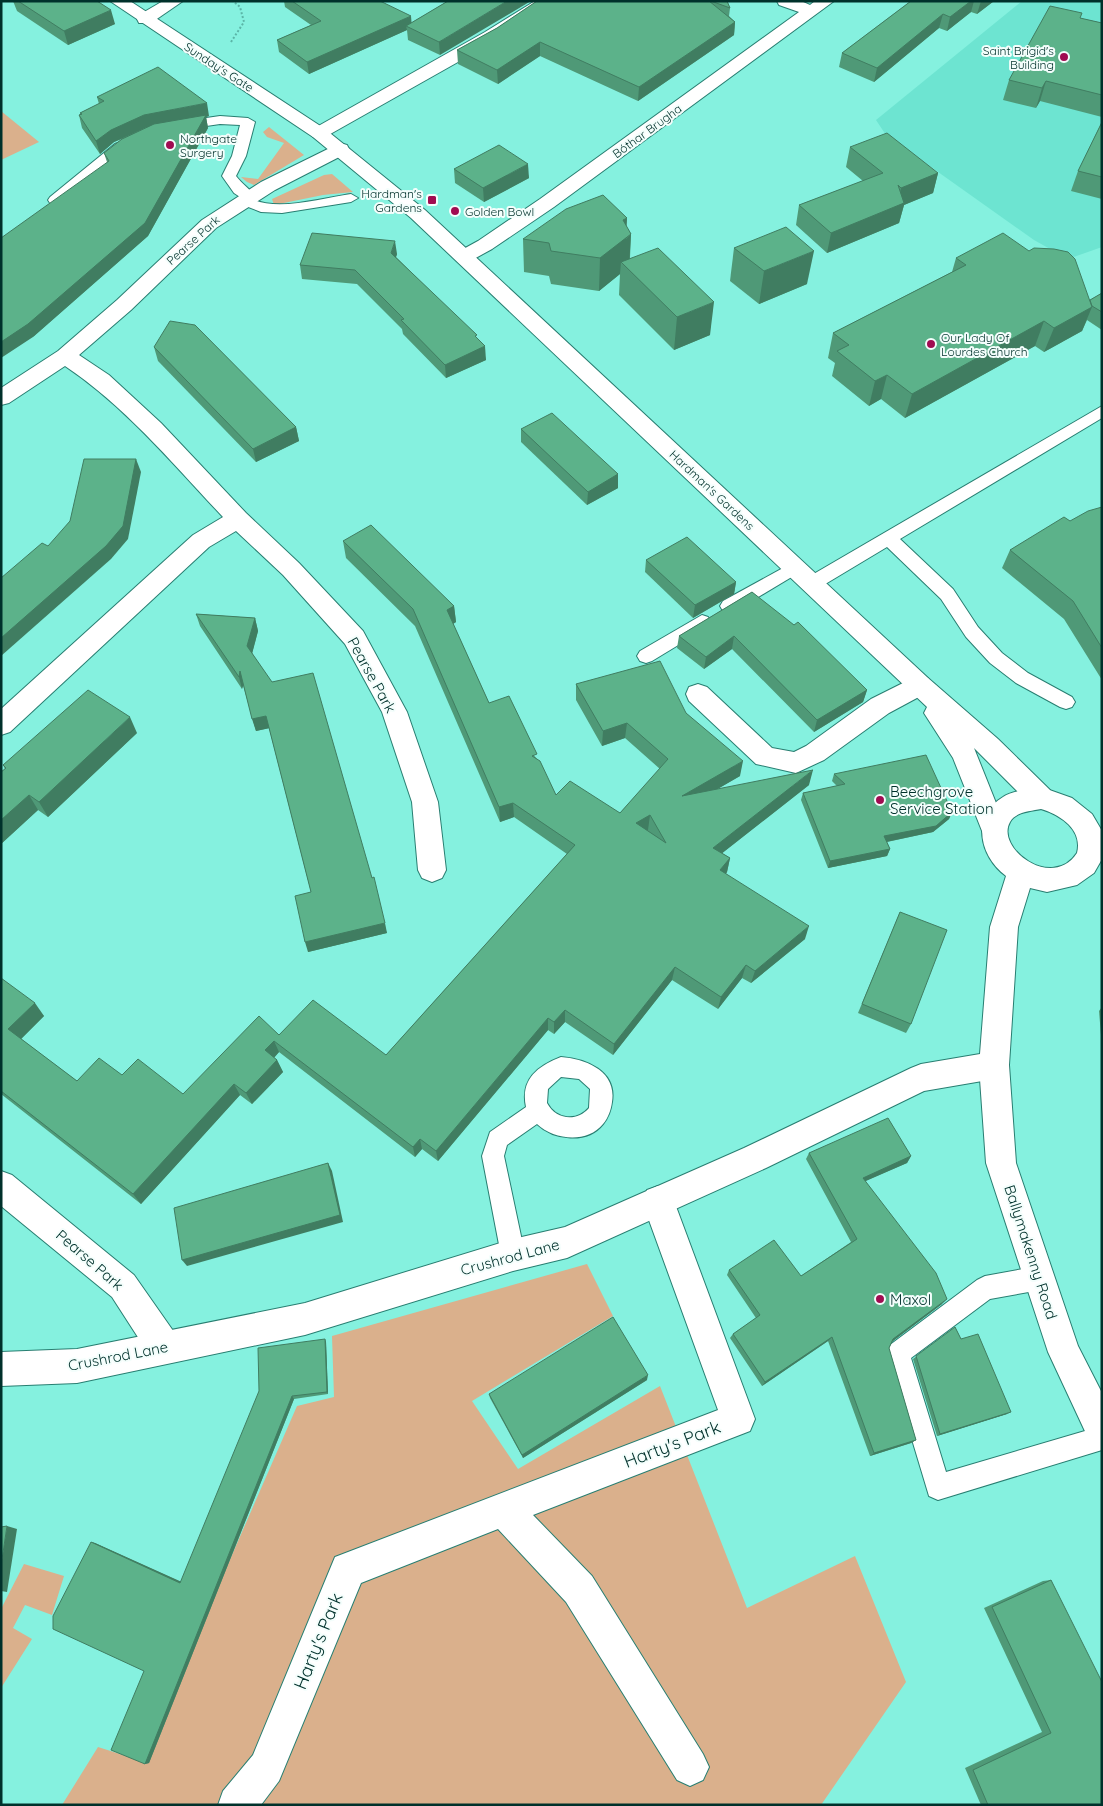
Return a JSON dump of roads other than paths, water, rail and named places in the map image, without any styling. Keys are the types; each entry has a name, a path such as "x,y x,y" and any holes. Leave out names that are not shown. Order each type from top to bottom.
{"street":[{"name":"Sunday's Gate","path":"118,1 319,133"},
{"path":"145,19 175,1"},
{"path":"319,133 491,36 547,1"},
{"path":"785,1 818,6"},
{"name":"Bóthar Brugha","path":"465,256 485,246 547,203 818,6"},
{"name":"Hardman's Gardens","path":"319,133 418,214 465,256 522,314 919,685 989,746 1041,798"},
{"name":"Pearse Park","path":"1,398 65,356 124,305 209,224 246,198 340,149"},
{"name":"Pearse Park","path":"65,356 101,380 153,428 238,519 291,569 354,638 394,712 422,793 425,802 432,870"},
{"path":"1,725 201,541 238,519"},
{"path":"698,694 765,756 796,763 815,753 880,706 919,685"},
{"name":"Hardman's Gardens","path":"919,685 964,754 993,828"},
{"path":"1041,798 1059,804 1095,826 1090,859 1080,872 1062,879 1041,879 1021,872 1004,859 995,843 993,828 998,815 1008,804 1023,799 1041,798"},
{"path":"994,1065 1004,927 1021,872"},
{"name":"Crushrod Lane","path":"1,1369 77,1366 164,1346 305,1319 513,1255 567,1242 755,1158 921,1078 994,1065"},
{"name":"Ballymakenny Road","path":"994,1065 1001,1163 1064,1352 1102,1430"},
{"name":"Pearse Park","path":"1,1186 123,1286 164,1346"},
{"name":"Harty's Park","path":"238,1805 266,1768 348,1570 738,1419 658,1201"},
{"path":"502,1509 579,1589 690,1767"}],"lane":[{"path":"165,129 220,120 248,122 239,156 229,176 246,198 262,208 282,209 350,198"},
{"path":"55,200 120,147 145,136"},
{"path":"811,584 1102,411"},
{"path":"889,538 947,594 972,632 996,658 1022,678 1066,702"},
{"path":"646,656 794,568"},
{"path":"513,1255 493,1156 498,1139 539,1111"},
{"path":"1040,1278 985,1288 898,1353 938,1487 1102,1438"}],"place":[{"name":"Saint Brigid's Building","path":"1064,57"},
{"name":"Northgate Surgery","path":"170,145"},
{"name":"Hardman's Gardens","path":"432,200"},
{"name":"Golden Bowl","path":"455,211"},
{"name":"Our Lady Of Lourdes Church","path":"931,344"},
{"name":"Beechgrove Service Station","path":"880,800"},
{"name":"Maxol","path":"880,1299"}]}
